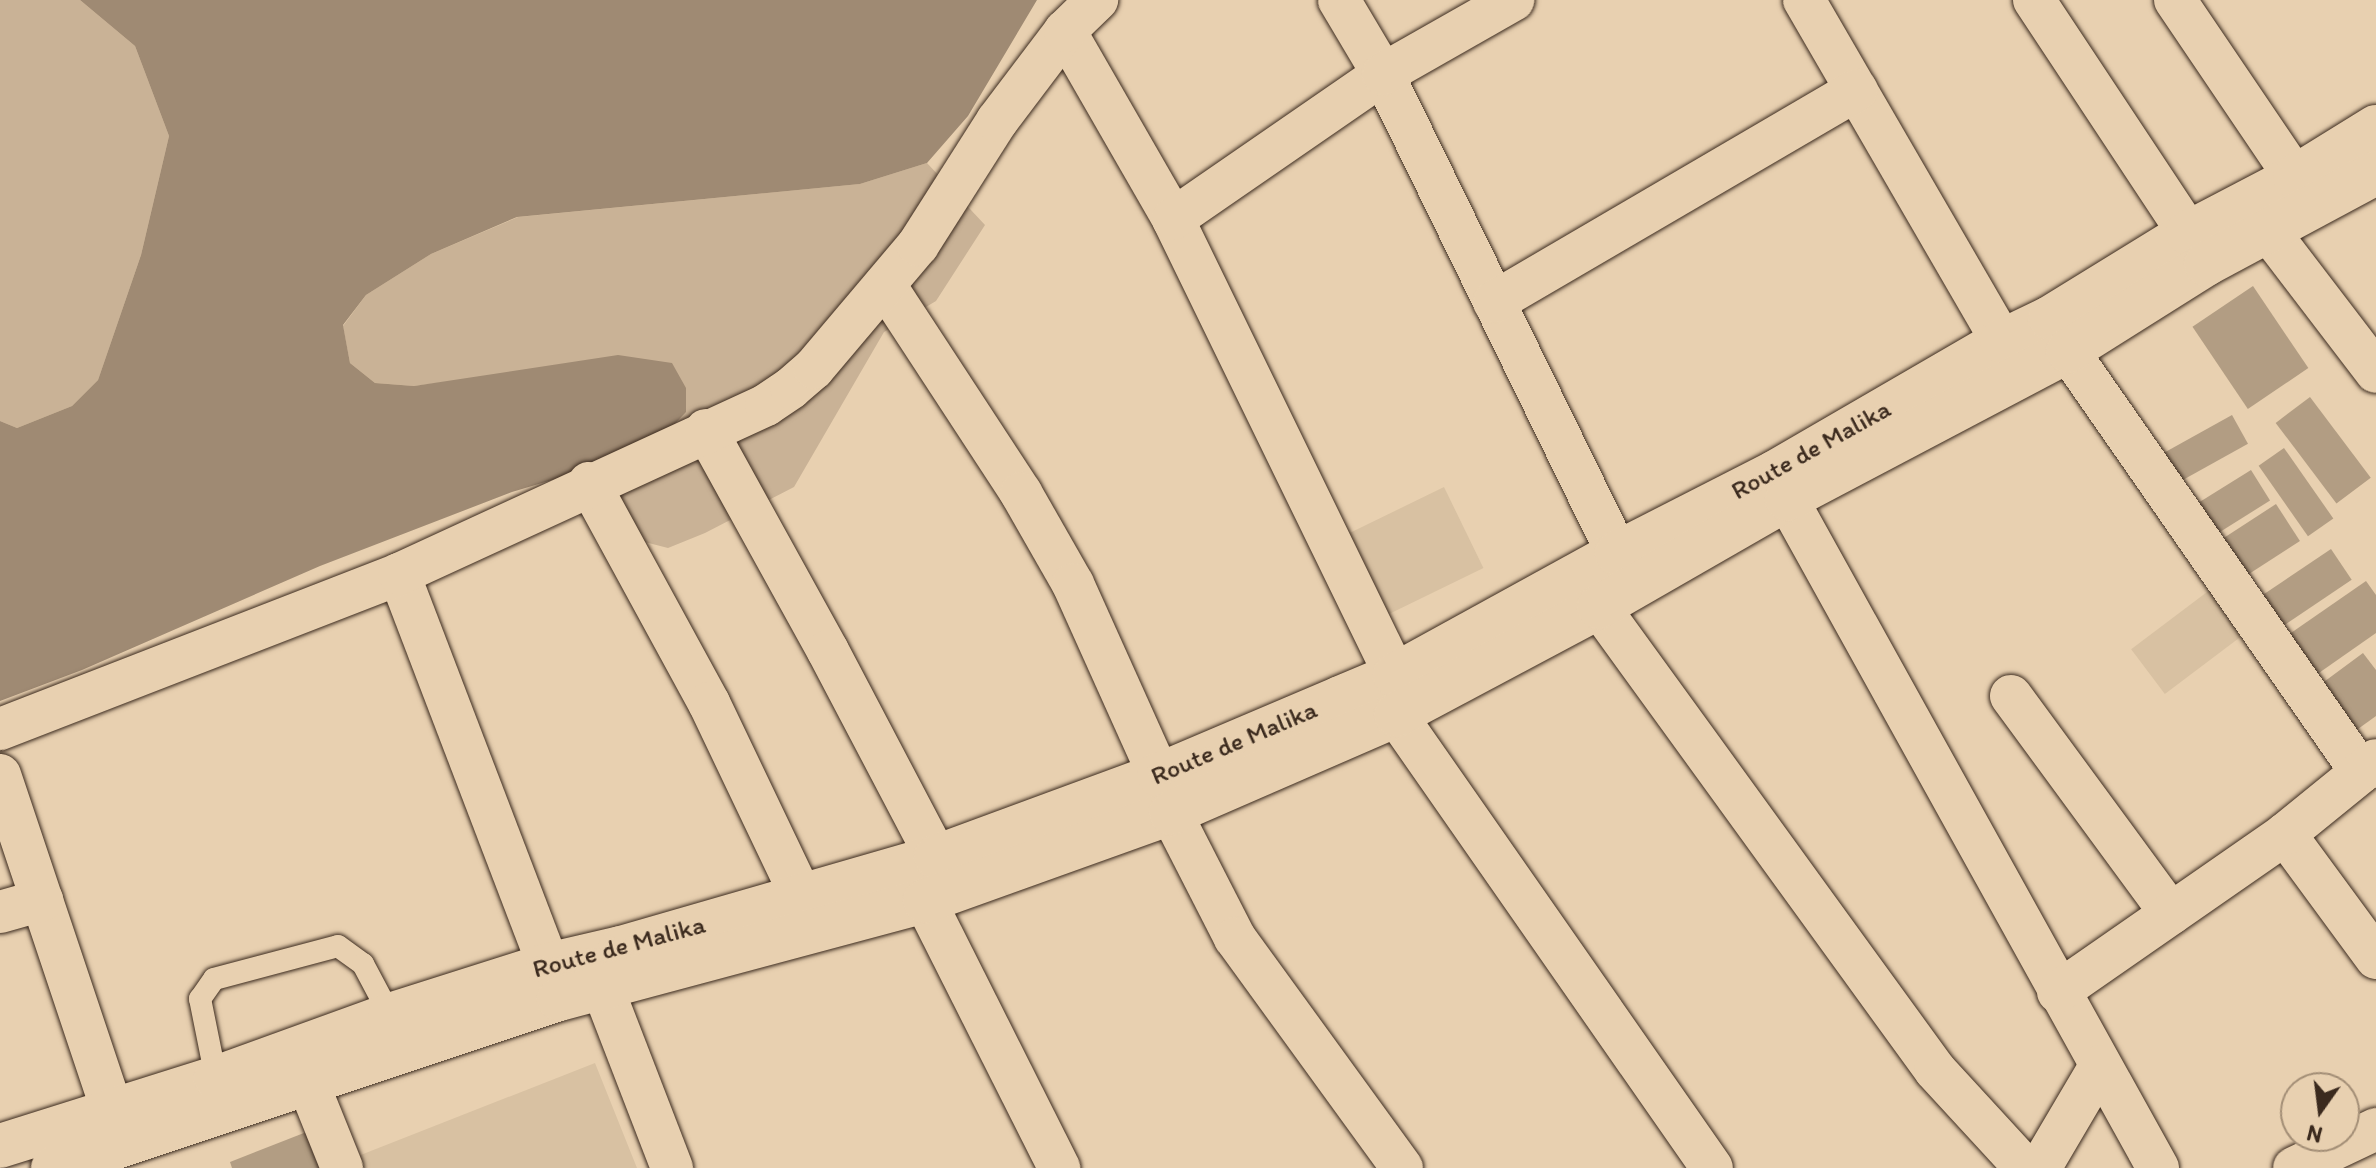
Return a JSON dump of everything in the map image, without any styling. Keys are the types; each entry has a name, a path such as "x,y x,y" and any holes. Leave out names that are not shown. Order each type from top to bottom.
{"main road":[{"name":"Route de Malika","path":"1395,695 1617,553 1774,473 2002,341 2050,318 2188,233 2295,177 2376,127"},
{"name":"Route de Malika","path":"0,1146 216,1078 301,1065 459,1030 925,901 1599,607 1787,499 2068,351 2206,264 2376,173"},
{"name":"Route de Malika","path":"79,1164 301,1065 390,1015 548,965 1165,794"}],"street":[{"path":"0,729 399,574 589,483 766,405 814,368 885,285 924,235 997,121 1065,31 1097,0"},
{"path":"1339,0 1383,74 1617,553"},
{"path":"1173,219 1383,74 1513,0"},
{"path":"1804,0 2002,341"},
{"path":"2034,0 2188,233"},
{"path":"2175,0 2295,177"},
{"path":"1065,31 1173,219 1395,695 1712,1168"},
{"path":"1494,302 1857,90"},
{"path":"2269,232 2376,372"},
{"path":"885,285 1021,493 1073,584 1165,794 1235,938 1402,1168"},
{"path":"2058,992 2285,834 2369,766 2068,351"},
{"path":"706,430 828,651 936,857"},
{"path":"589,483 716,715 801,896"},
{"path":"1787,499 2158,1168"},
{"path":"399,574 548,965"},
{"path":"1599,607 1935,1070 2025,1168"},
{"path":"2011,696 2171,914"},
{"path":"0,775 112,1110"},
{"path":"2285,834 2376,958"},
{"path":"0,912 42,900"},
{"path":"925,901 1059,1168"},
{"path":"603,989 672,1168"},
{"path":"301,1065 342,1168"},
{"path":"2040,1168 2100,1066"},
{"path":"2294,1168 2376,1129"}],"lane":[{"path":"216,1078 200,999 214,979 338,946 363,964 390,1015"}],"shaded area":[{"path":"0,0 80,0 135,46 169,136 141,255 98,380 72,406 17,428 0,421"},
{"path":"80,0 1037,0 968,116 927,163 860,184 517,217 431,254 366,295 343,325 350,363 375,383 414,386 618,355 672,363 686,388 686,412 664,435 572,474 512,492 320,566 82,670 0,701 0,421 17,428 72,406 98,380 141,255 169,136 135,46"},
{"path":"927,163 985,225 936,301 884,332 794,487 705,533 668,548 606,532 572,474 462,380 414,386 375,383 350,363 343,326 366,295 431,254 518,217 860,184"},
{"path":"1444,487 1483,568 1389,614 1350,533"},
{"path":"2215,586 2249,631 2165,694 2131,649"},
{"path":"595,1063 637,1168 357,1168 353,1158"}],"building":[{"path":"2253,286 2308,368 2248,409 2192,327"},
{"path":"2310,397 2371,478 2336,504 2276,423"},
{"path":"2232,415 2248,444 2170,487 2154,458"},
{"path":"2284,448 2333,518 2308,536 2259,466"},
{"path":"2251,470 2270,501 2217,533 2198,503"},
{"path":"2276,504 2300,541 2240,580 2216,543"},
{"path":"2331,549 2352,580 2284,626 2263,595"},
{"path":"2366,581 2376,595 2376,633 2316,675 2288,635"},
{"path":"2363,653 2376,670 2376,716 2351,734 2317,687"},
{"path":"309,1131 325,1168 232,1168 230,1162"}]}
